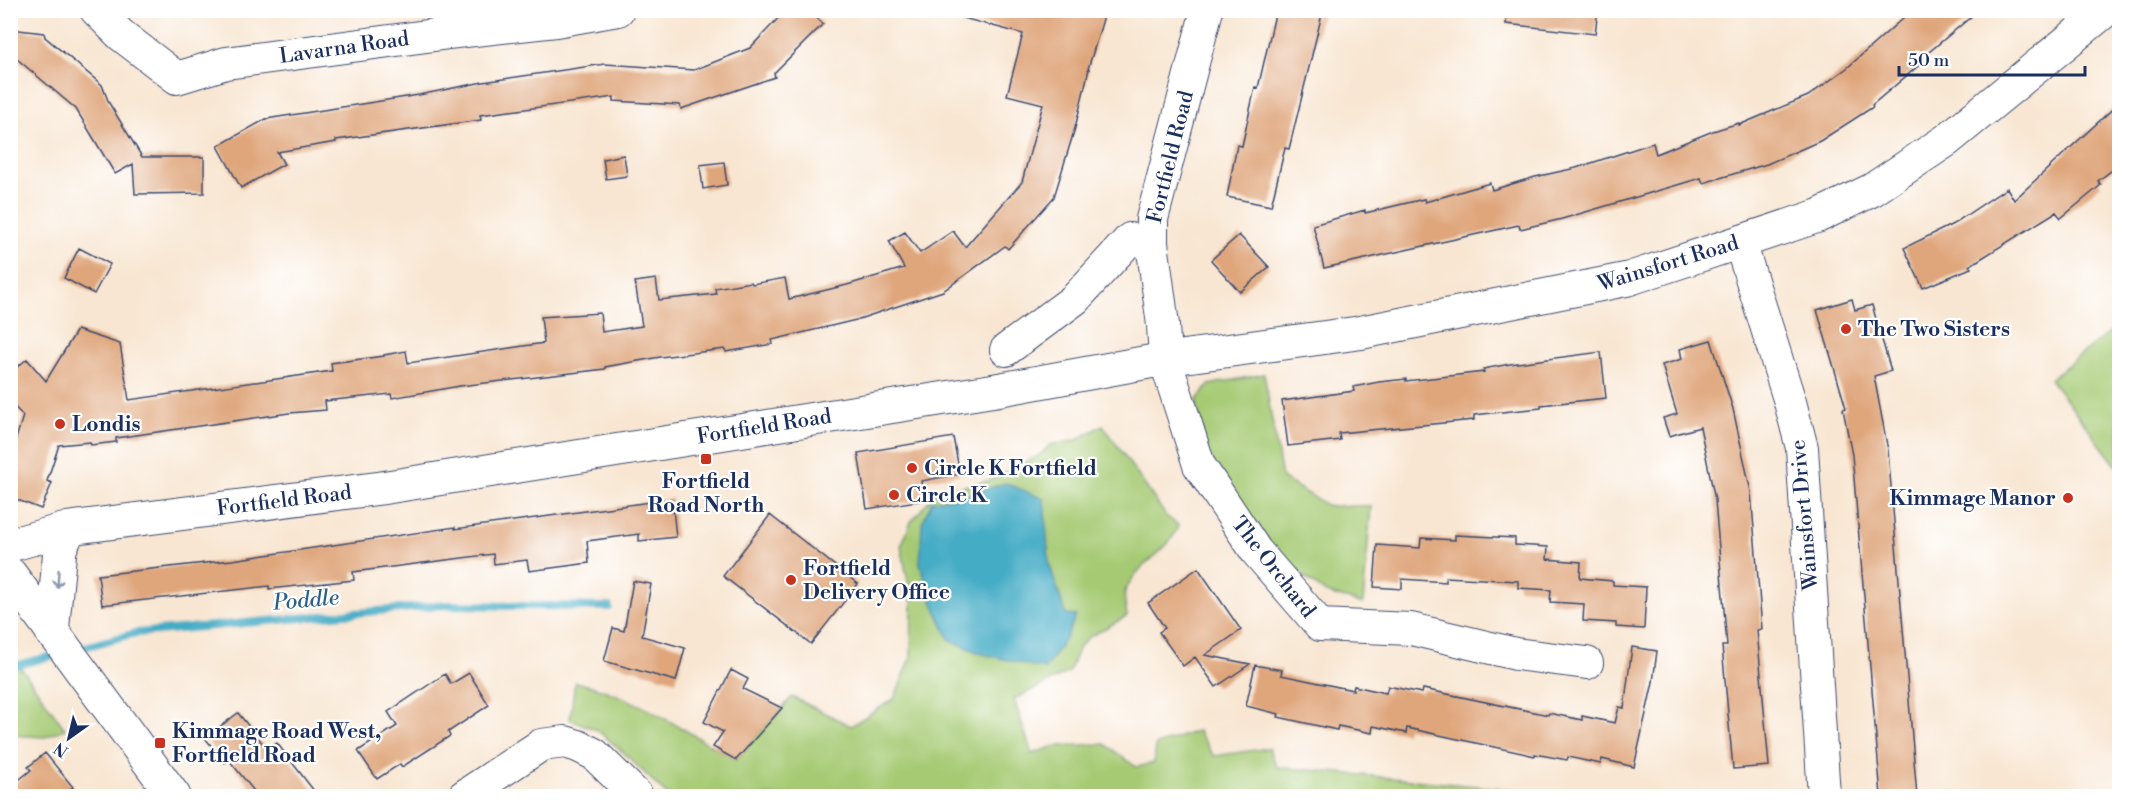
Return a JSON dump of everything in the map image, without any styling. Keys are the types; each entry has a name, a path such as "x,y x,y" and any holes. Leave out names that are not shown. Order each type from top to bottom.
{"main road":[{"name":"Wainsfort Road","path":"1165,359 1358,333 1628,279 1818,216 1872,190 1947,140 2106,10"},
{"name":"Fortfield Road","path":"10,545 70,528 381,488 996,390 1165,359"},
{"path":"55,637 60,549 70,528"},
{"path":"10,574 174,796"},
{"path":"10,618 55,637"}],"street":[{"name":"Lavarna Road","path":"96,10 121,35 177,78 226,63 556,21 618,10"},
{"name":"Fortfield Road","path":"1165,359 1152,243 1152,219 1207,10"},
{"path":"1006,350 1075,299 1130,239 1152,243"},
{"name":"Wainsfort Drive","path":"1740,242 1802,448 1824,796"},
{"name":"The Orchard","path":"1165,359 1199,465 1256,551 1320,625 1411,629 1516,654 1587,663"},
{"path":"464,796 541,745 565,742 594,754 637,796"}],"green space":[{"path":"2119,325 2119,469 2050,379"},
{"path":"1264,374 1282,478 1328,506 1371,506 1363,604 1326,593 1284,562 1210,466 1196,401 1209,385"},
{"path":"1103,425 1166,516 1178,525 1170,541 1137,572 1125,590 1127,616 1089,637 1079,647 1069,672 1014,699 1032,754 1055,746 1105,744 1136,767 1154,763 1156,745 1198,731 1214,756 1269,748 1277,767 1579,796 668,796 597,730 570,719 575,682 638,704 736,760 792,697 851,726 894,699 911,658 912,602 901,546 911,522 935,493 991,480 1040,455 1050,445 1077,440"},
{"path":"10,657 25,673 65,729 45,737 11,735"}],"water":[{"path":"1006,483 1044,499 1049,563 1066,615 1076,616 1066,637 1045,669 979,653 949,639 932,601 920,564 922,523 932,501 958,497"}],"building":[{"path":"786,10 809,10 823,24 774,73 775,77 681,109 680,105 614,101 614,97 480,115 481,120 336,140 336,142 277,152 284,164 241,188 218,146 266,119 419,95 483,82 605,64 694,70 750,48"},
{"path":"960,10 1037,10 1055,16 1057,10 1084,10 1104,16 1088,69 1075,128 1054,197 1008,249 1005,246 943,291 856,320 772,340 773,344 726,352 725,349 660,357 605,367 605,369 460,386 392,398 391,394 325,401 326,410 289,413 116,438 116,442 59,445 47,481 52,483 41,509 10,497 10,458 23,416 10,402 10,373 27,359 46,381 77,330 120,344 129,400 332,371 331,363 406,351 408,363 544,343 541,317 600,313 602,332 642,326 635,282 656,279 659,300 716,294 715,288 785,278 789,299 904,268 889,241 905,232 920,253 953,231 965,247 1022,182 1043,104 1007,95 1023,34 959,17"},
{"path":"1276,10 1323,10 1289,149 1285,148 1271,206 1227,197 1237,145 1242,146"},
{"path":"1507,10 1598,10 1595,34 1506,24"},
{"path":"1912,10 1979,10 1922,58 1924,61 1872,105 1873,107 1820,141 1767,164 1703,183 1701,178 1562,219 1520,229 1519,225 1324,268 1313,225 1365,210 1365,213 1424,199 1425,202 1490,183 1492,190 1576,168 1653,143 1656,154 1713,131 1739,123 1739,125 1808,96 1847,68"},
{"path":"10,29 44,33 45,37 102,85 109,103 142,157 204,157 204,193 135,194 133,164 115,174 76,109 10,53"},
{"path":"2120,102 2120,164 2098,181 2101,185 2061,218 2056,212 1969,266 1971,268 1923,288 1904,248 1953,224 2007,188 2014,200"},
{"path":"624,155 627,176 606,179 603,159"},
{"path":"724,162 727,185 703,189 700,165"},
{"path":"1239,235 1269,267 1240,292 1211,260"},
{"path":"79,248 110,264 94,294 64,278"},
{"path":"1852,299 1855,310 1872,305 1891,371 1874,376 1888,450 1917,796 1881,796 1852,455 1843,409 1846,408 1817,310"},
{"path":"1711,340 1733,409 1751,492 1762,629 1757,630 1769,766 1733,769 1722,646 1727,646 1715,500 1700,427 1669,436 1663,418 1677,414 1662,365 1682,359 1680,349"},
{"path":"1601,352 1606,398 1474,415 1474,420 1339,433 1340,440 1288,446 1282,401 1354,391 1353,387 1379,382 1484,372 1483,369 1510,364"},
{"path":"953,437 960,474 921,481 924,500 867,509 858,453"},
{"path":"672,499 676,537 639,541 639,534 587,541 589,563 529,571 527,560 494,564 493,554 353,572 354,580 269,589 269,586 102,605 98,575 232,560 455,527 455,529"},
{"name":"Fortfield Delivery Office","path":"770,515 858,584 811,644 723,576"},
{"path":"1455,535 1515,538 1515,545 1548,547 1547,559 1581,562 1580,578 1613,581 1613,585 1646,587 1644,629 1616,627 1616,623 1583,621 1584,604 1550,602 1551,590 1518,588 1518,581 1446,577 1446,582 1402,579 1402,589 1374,587 1377,545 1420,548 1421,538 1455,540"},
{"path":"1198,568 1241,630 1205,655 1250,664 1216,687 1195,657 1183,666 1159,632 1165,628 1148,603"},
{"path":"633,581 651,584 642,636 685,648 676,681 604,661 613,628 624,631"},
{"path":"1632,647 1657,651 1653,682 1634,767 1602,759 1601,764 1568,757 1567,760 1535,754 1535,756 1407,728 1406,733 1373,726 1372,733 1338,726 1337,730 1278,717 1279,714 1246,706 1255,665 1282,670 1281,675 1353,690 1354,686 1386,693 1388,686 1422,693 1423,689 1548,715 1549,713 1582,720 1582,716 1615,723 1619,707 1624,708"},
{"path":"731,670 748,679 743,689 782,708 736,760 713,747 723,732 704,722"},
{"path":"469,673 489,705 448,732 450,736 402,767 400,764 377,779 358,751 397,726 388,712 445,674 451,684"},
{"path":"238,713 268,750 277,743 318,796 258,796 229,760 225,763 205,738"},
{"path":"45,753 73,787 61,796 10,796 10,787 31,770 28,767"}],"waterway":[{"name":"Poddle","path":"77,649 136,633 444,605 609,607"},
{"name":"Poddle","path":"10,667 60,654"}],"place":[{"name":"The Two Sisters","path":"1846,329"},
{"name":"Londis","path":"60,424"},
{"name":"Fortfield Road North","path":"706,459"},
{"name":"Circle K Fortfield","path":"912,468"},
{"name":"Circle K","path":"894,495"},
{"name":"Kimmage Manor","path":"2068,498"},
{"name":"Fortfield Delivery Office","path":"791,580"},
{"name":"Kimmage Road West, Fortfield Road","path":"160,743"}]}
